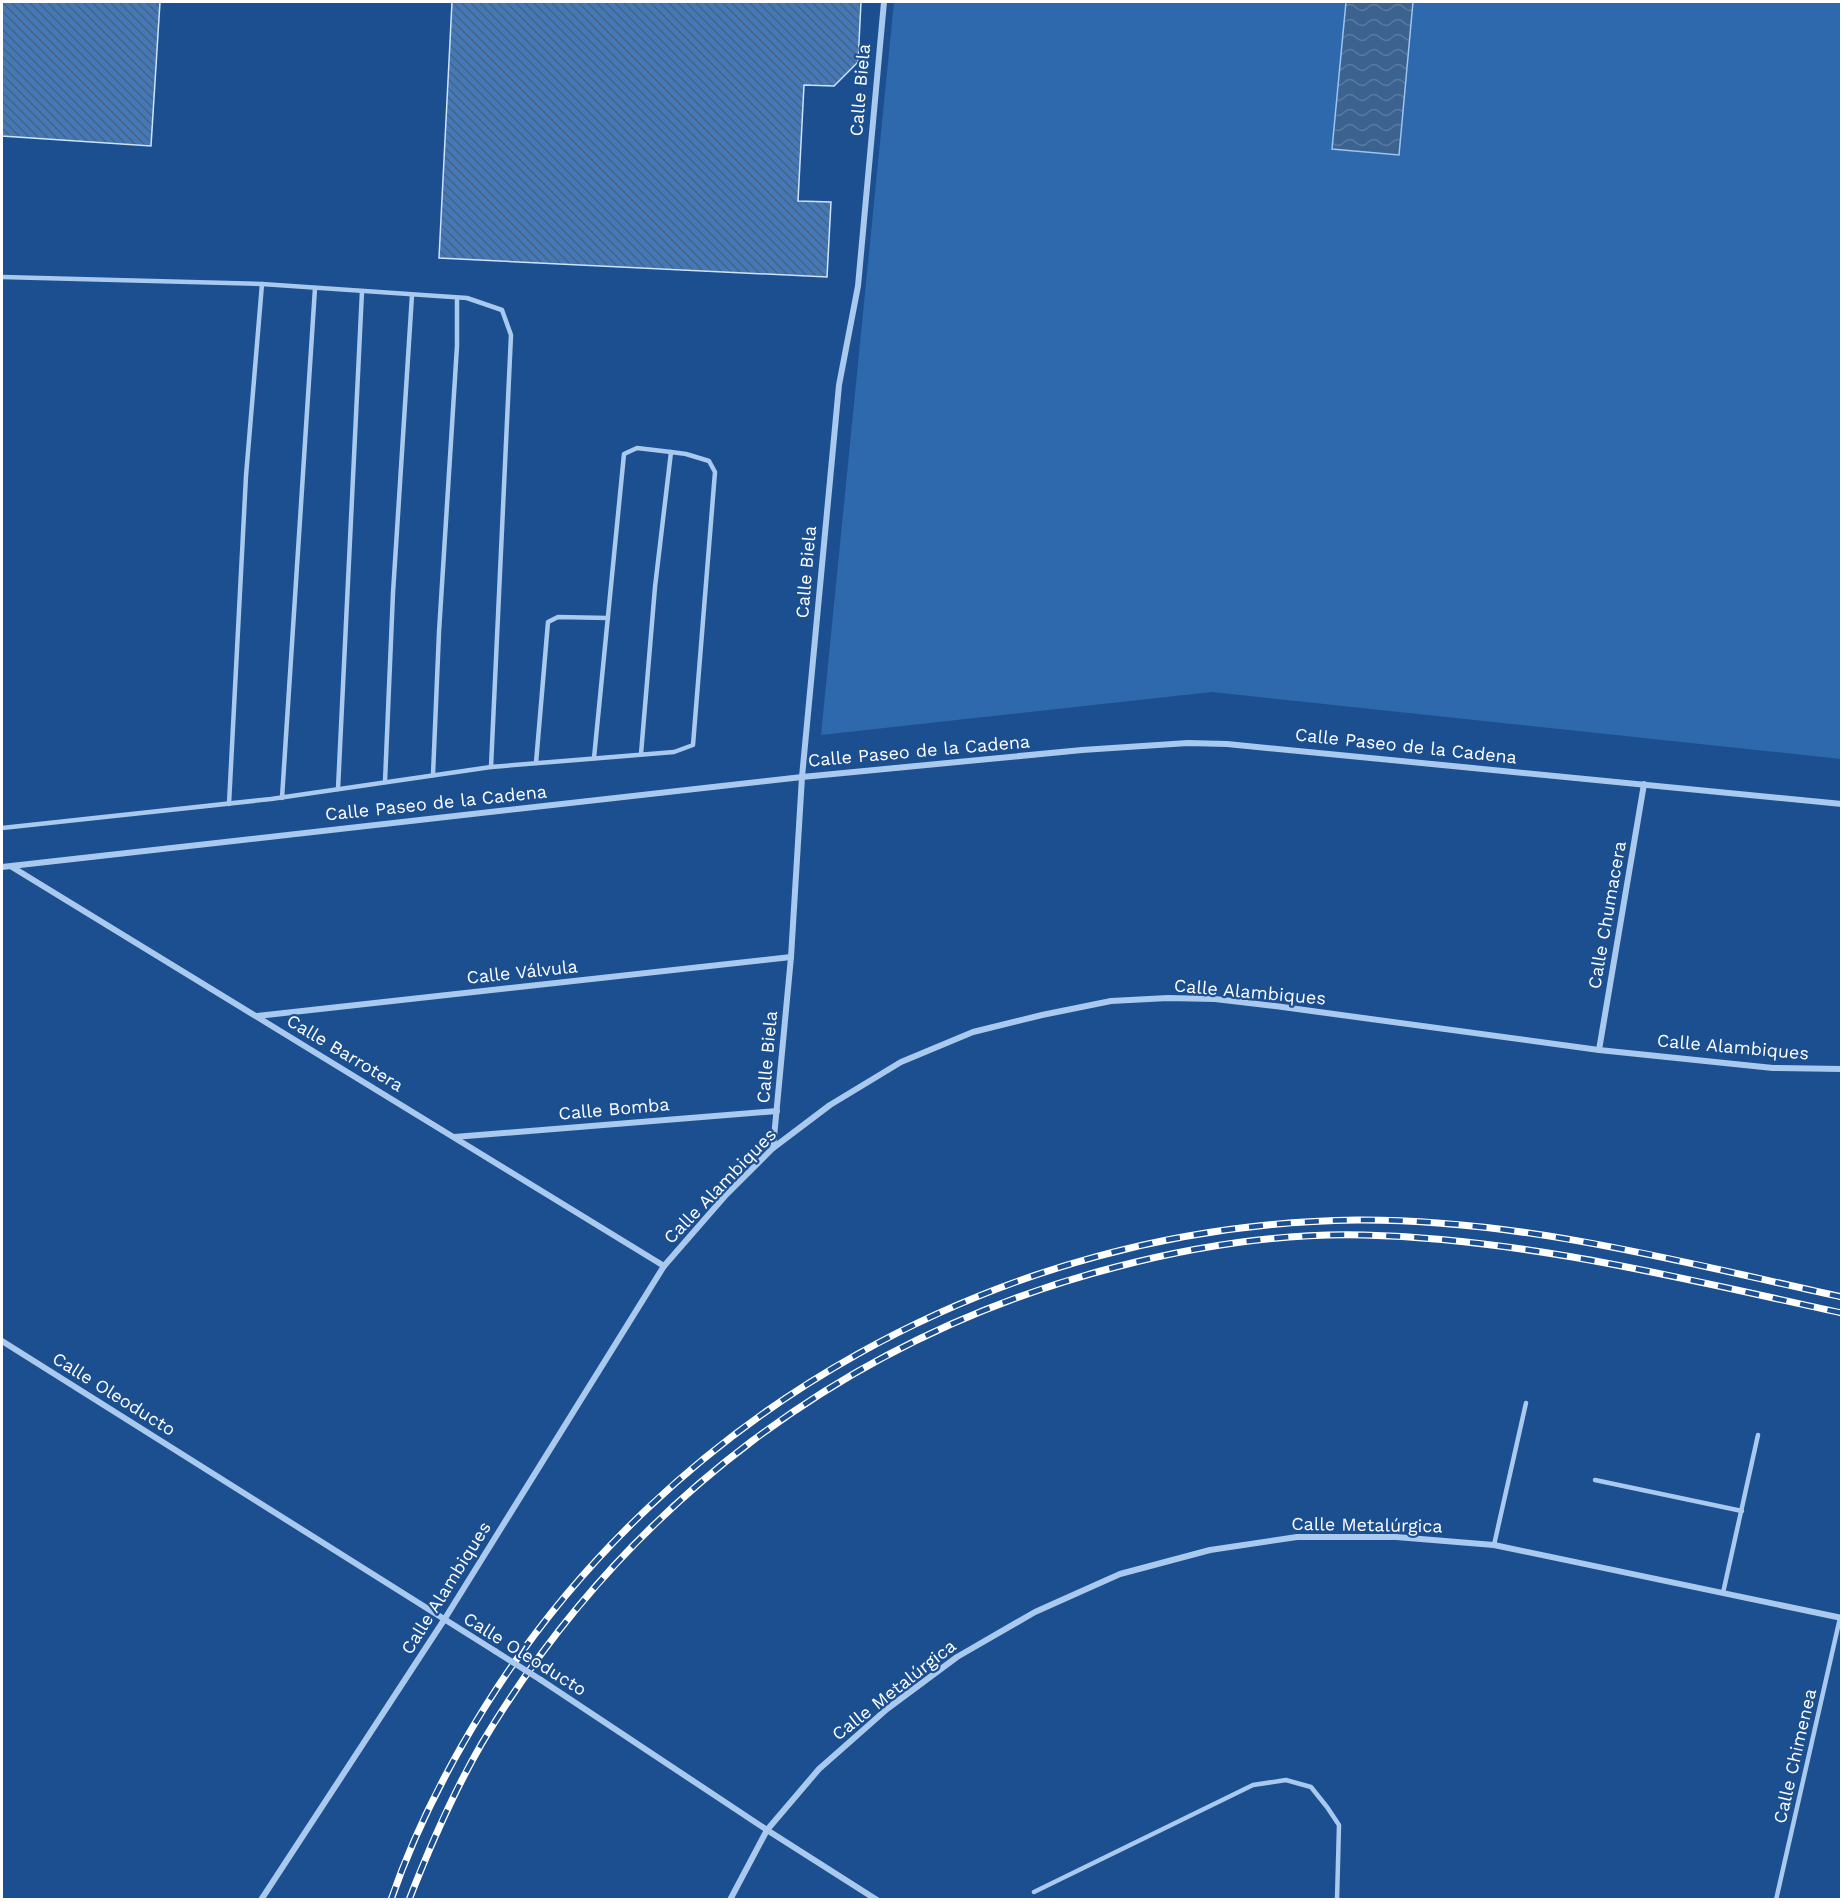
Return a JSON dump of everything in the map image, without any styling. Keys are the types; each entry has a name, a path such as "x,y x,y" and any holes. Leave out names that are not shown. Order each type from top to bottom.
{"street":[{"name":"Calle Biela","path":"773,1148 791,957 802,777 839,385 858,286 884,2"},
{"name":"Calle Paseo de la Cadena","path":"2,867 802,777 1082,750 1188,743 1227,744 1842,804"},
{"name":"Calle Chumacera","path":"1599,1050 1644,784"},
{"name":"Calle Barrotera","path":"12,866 664,1266"},
{"name":"Calle Válvula","path":"257,1017 791,957"},
{"name":"Calle Alambiques","path":"261,1899 444,1620 664,1266 725,1196 773,1148 830,1105 901,1062 973,1032 1042,1015 1111,1001 1168,998 1215,999 1599,1050 1773,1068 1842,1069"},
{"name":"Calle Bomba","path":"454,1137 777,1111"},
{"name":"Calle Oleoducto","path":"2,1341 541,1680 767,1830 877,1899"},
{"name":"Calle Metalúrgica","path":"730,1899 767,1830 819,1769 887,1709 957,1657 1035,1612 1120,1574 1210,1550 1297,1537 1396,1537 1494,1545 1841,1618"}],"lane":[{"path":"2,277 262,284 467,298 502,310 511,335 491,767"},
{"path":"229,804 246,476 262,284"},
{"path":"282,798 315,288"},
{"path":"338,789 362,291"},
{"path":"385,782 394,582 412,295"},
{"path":"432,775 457,346 457,298"},
{"path":"2,828 282,798 491,767 674,752 693,745 715,472 709,461 671,452 637,448 624,454 594,758"},
{"path":"641,754 655,587 671,452"},
{"path":"536,763 548,622 558,617 608,618"},
{"path":"1494,1545 1526,1403"},
{"path":"1723,1593 1758,1435"},
{"path":"1595,1480 1742,1511"},
{"name":"Calle Chimenea","path":"1776,1899 1841,1618"},
{"path":"1034,1892 1253,1785 1286,1780 1311,1787 1339,1825 1337,1899"}],"shaded area":[{"path":"894,2 1841,2 1841,759 1212,692 821,735"}],"water":[{"path":"1346,2 1413,2 1399,155 1332,149"}],"building":[{"path":"2,2 160,2 151,146 2,136"},
{"path":"452,2 861,2 858,62 834,86 804,85 798,201 831,202 827,277 439,258"}],"railway":[{"path":"391,1900 432,1802 483,1710 560,1603 649,1507 748,1424 858,1354 975,1298 1098,1256 1226,1230 1357,1220 1418,1222 1540,1235 1661,1257 1842,1297"},
{"path":"409,1900 442,1820 471,1762 539,1657 603,1578 674,1506 751,1442 835,1385 923,1337 1017,1298 1116,1267 1208,1247 1301,1236 1364,1235 1425,1238 1545,1252 1664,1274 1842,1313"}]}
